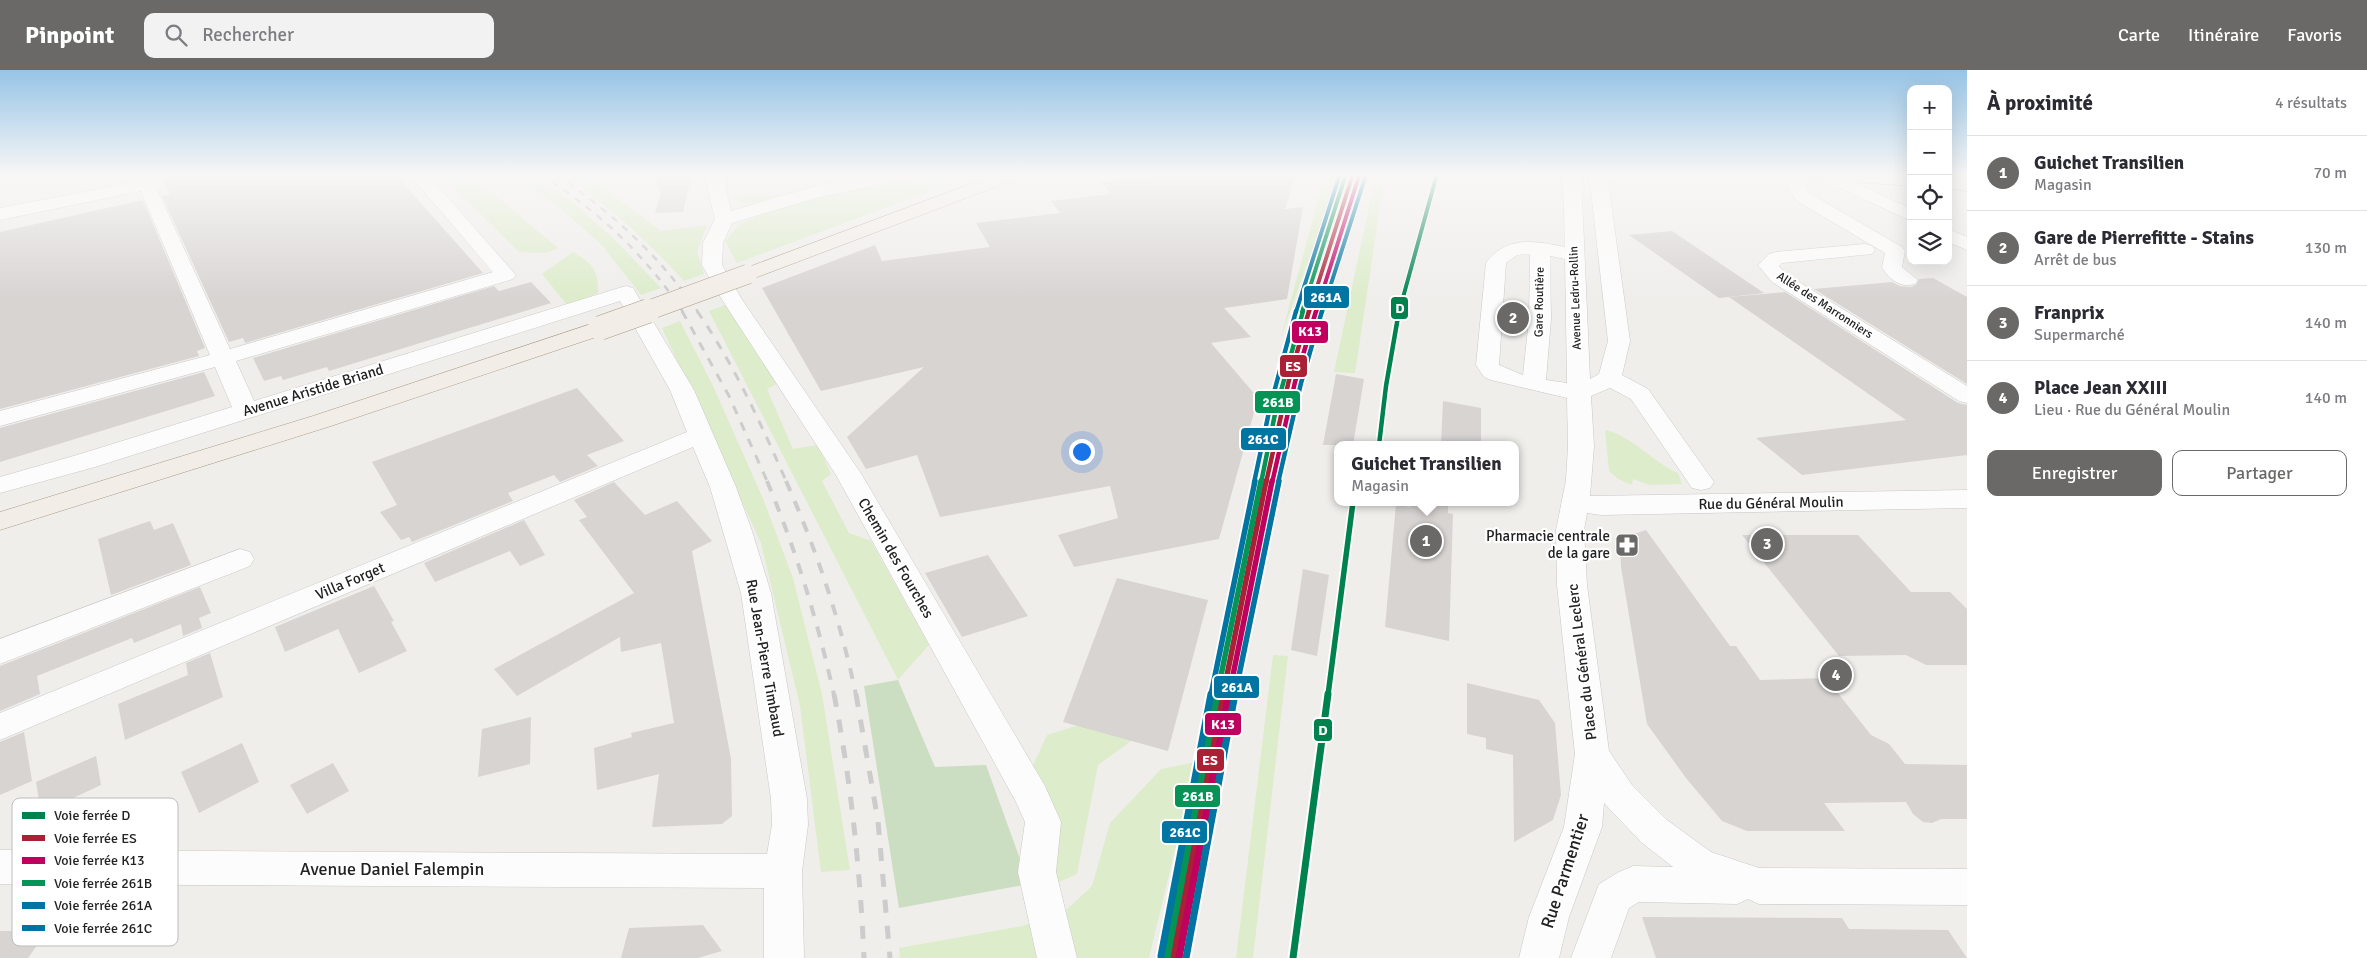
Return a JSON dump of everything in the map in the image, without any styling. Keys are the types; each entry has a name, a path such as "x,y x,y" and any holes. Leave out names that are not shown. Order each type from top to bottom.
{"main road":[{"name":"Avenue Aristide Briand","path":"0,521 313,424 600,328 903,215"}],"street":[{"path":"168,215 223,358 246,411"},
{"path":"0,419 223,358 506,275 454,215"},
{"path":"723,215 724,219 736,215"},
{"name":"Avenue Ledru-Rollin","path":"1573,215 1581,392"},
{"path":"1581,392 1598,386 1610,378 1619,341 1603,215"},
{"path":"1835,215 1895,251 1892,268 1897,274 1908,280"},
{"name":"Chemin des Fourches","path":"724,219 713,244 712,265 849,475 1032,797 1043,822 1037,872 1054,945"},
{"path":"1952,237 1967,244"},
{"name":"Gare Routière","path":"1574,255 1519,248 1508,250 1500,255 1496,263 1487,365 1492,372 1498,375 1534,384 1581,392"},
{"name":"Gare Routière","path":"1534,384 1540,319 1540,250"},
{"name":"Allée des Marronniers","path":"1865,250 1776,258 1768,265 1779,278 1967,396"},
{"name":"Avenue Aristide Briand","path":"0,485 86,461 626,292"},
{"name":"Rue Jean-Pierre Timbaud","path":"626,292 682,390 723,487 756,593 789,799 790,825 783,871 784,958"},
{"path":"1610,378 1640,394 1701,482"},
{"name":"Place du Général Leclerc","path":"1581,392 1581,446 1570,530 1572,585 1592,754"},
{"name":"Villa Forget","path":"0,727 701,435"},
{"name":"Rue du Général Moulin","path":"1575,503 1602,506 1967,499"},
{"path":"0,652 240,559"},
{"path":"1592,754 1619,796 1654,831 1698,864 1759,886"},
{"name":"Rue Parmentier","path":"1538,958 1549,917 1582,827 1592,754"},
{"name":"Avenue Daniel Falempin","path":"178,868 783,871"},
{"path":"1591,958 1613,897 1633,884 1967,887"}],"green space":[{"path":"482,215 519,215 558,248 547,253 519,252"},
{"path":"568,215 587,215 613,238 661,288 641,295 602,245"},
{"path":"616,215 640,215 661,231 707,225 697,252 704,274 684,281 656,251"},
{"path":"760,215 865,215 737,263 725,241 740,224"},
{"path":"1314,215 1324,215 1281,337"},
{"path":"1367,215 1379,215 1355,373 1334,372"},
{"path":"573,252 593,268 597,278 598,293 567,305 542,274"},
{"path":"736,301 782,381 767,389 793,449 818,445 831,474 822,481 849,533 871,541 929,645 898,680 709,311"},
{"path":"680,321 714,388 764,501 793,578 822,694 850,870 821,872 800,706 761,543 662,328"},
{"path":"1605,430 1624,437 1660,463 1678,473 1682,484 1650,485 1633,479 1632,485 1618,479 1609,471"},
{"path":"1273,655 1288,656 1253,958 1236,958"},
{"path":"898,680 935,767 986,765 1029,884 899,908 864,686"},
{"path":"1091,721 1134,739 1098,765 1077,874 1057,883 1030,772 1047,735"},
{"path":"1196,762 1149,958 900,958 899,948 1022,926 1064,912 1092,886 1110,823 1161,769"}],"building":[{"path":"74,215 149,215 205,348 197,351 199,356 0,409 0,232"},
{"path":"171,215 432,215 483,273 245,343 243,338 229,342"},
{"path":"1040,215 1302,215 1287,299 1224,308 1251,337 1211,343 1258,398 1219,539 1074,567 1058,535 1118,518 1110,486 940,517 917,455 866,469 847,437 924,367 821,391 762,288 875,245 882,261 990,247 976,223"},
{"path":"1672,231 1764,293 1719,298 1629,235"},
{"path":"1933,278 1967,297 1967,384 1814,289 1892,282 1900,286 1910,287 1916,285 1919,279"},
{"path":"531,282 551,303 329,371 327,367 283,380 281,376 264,381 253,358 494,286 499,291"},
{"path":"1785,292 1958,403 1967,405 1967,455 1802,475 1756,438 1906,420 1729,297"},
{"path":"204,372 215,396 0,462 0,428"},
{"path":"1336,374 1364,379 1354,441 1334,441 1334,445 1323,445"},
{"path":"577,388 624,441 587,455 598,466 560,482 554,475 508,493 513,501 412,542 409,537 401,540 380,512 397,505 372,462"},
{"path":"1443,401 1481,408 1481,441 1441,441"},
{"path":"614,482 645,515 677,501 712,541 692,551 731,759 732,816 722,824 652,827 659,774 597,790 594,748 632,737 631,733 674,723 661,643 621,652 620,637 517,696 494,669 634,593 579,520 587,517 574,500"},
{"path":"1396,506 1448,506 1448,513 1453,514 1449,641 1385,627"},
{"path":"524,520 545,555 520,566 510,551 435,582 424,563"},
{"path":"150,521 154,530 173,523 191,565 111,595 98,539"},
{"path":"1646,530 1730,646 1736,646 1760,680 1826,678 1871,735 1889,744 1905,764 1967,765 1967,819 1941,819 1932,823 1923,822 1913,814 1906,802 1824,803 1845,831 1747,831 1722,821 1686,778 1647,724 1621,567 1620,541"},
{"path":"1742,535 1858,535 1911,592 1950,592 1967,609 1967,665 1926,665 1906,655 1839,656"},
{"path":"988,555 1028,616 962,637 925,573"},
{"path":"1303,569 1329,575 1317,656 1291,650"},
{"path":"1117,578 1208,600 1168,751 1063,722"},
{"path":"374,586 394,621 391,622 407,651 359,673 338,629 285,652 275,627"},
{"path":"200,587 211,613 199,618 202,628 183,636 181,624 134,643 132,638 37,676 40,694 0,711 0,666"},
{"path":"210,653 223,697 125,740 118,704 188,675 186,663"},
{"path":"1467,683 1539,700 1555,723 1561,795 1553,820 1514,842 1513,755 1486,749 1486,738 1467,734"},
{"path":"531,717 530,764 478,777 482,729"},
{"path":"24,732 32,781 0,795 0,742"},
{"path":"242,743 259,782 199,813 181,772"},
{"path":"96,756 101,785 73,798 39,798 36,782"},
{"path":"333,763 349,791 307,814 290,785"},
{"path":"1642,917 1842,918 1849,929 1948,930 1967,958 1656,958"},
{"path":"703,925 722,951 698,958 621,958 629,928"},
{"path":"0,931 12,931 12,946 36,946 28,958 0,958"}],"railway":[{"path":"597,215 619,235 653,271 683,312"},
{"path":"610,215 651,253 698,312"},
{"path":"682,311 729,396 768,483"},
{"path":"697,311 735,373 787,483"},
{"path":"767,481 805,586 821,640 834,695"},
{"path":"786,481 827,586 843,640 856,695"},
{"path":"834,694 854,825 864,958"},
{"path":"856,694 878,821 890,958"}],"rail line":[{"name":"261C","path":"1161,956 1217,662 1270,407 1291,326 1327,215"},
{"name":"261B","path":"1167,957 1223,663 1276,409 1297,328 1333,215"},
{"name":"ES","path":"1173,958 1238,615 1282,410 1306,321 1340,215"},
{"name":"K13","path":"1179,958 1244,616 1288,412 1312,323 1346,215"},
{"name":"261A","path":"1186,958 1250,617 1294,413 1318,324 1353,215"},
{"name":"D","path":"1379,441 1386,386 1401,301 1425,215"},
{"name":"D","path":"1293,958 1352,506"}],"place":[{"name":"Gare de Pierrefitte - Stains","path":"1513,318"},
{"name":"Guichet Transilien","path":"1426,541"},
{"name":"Franprix","path":"1767,544"},
{"name":"Pharmacie centrale de la gare","path":"1627,545"},
{"name":"Place Jean XXIII","path":"1836,675"}]}
